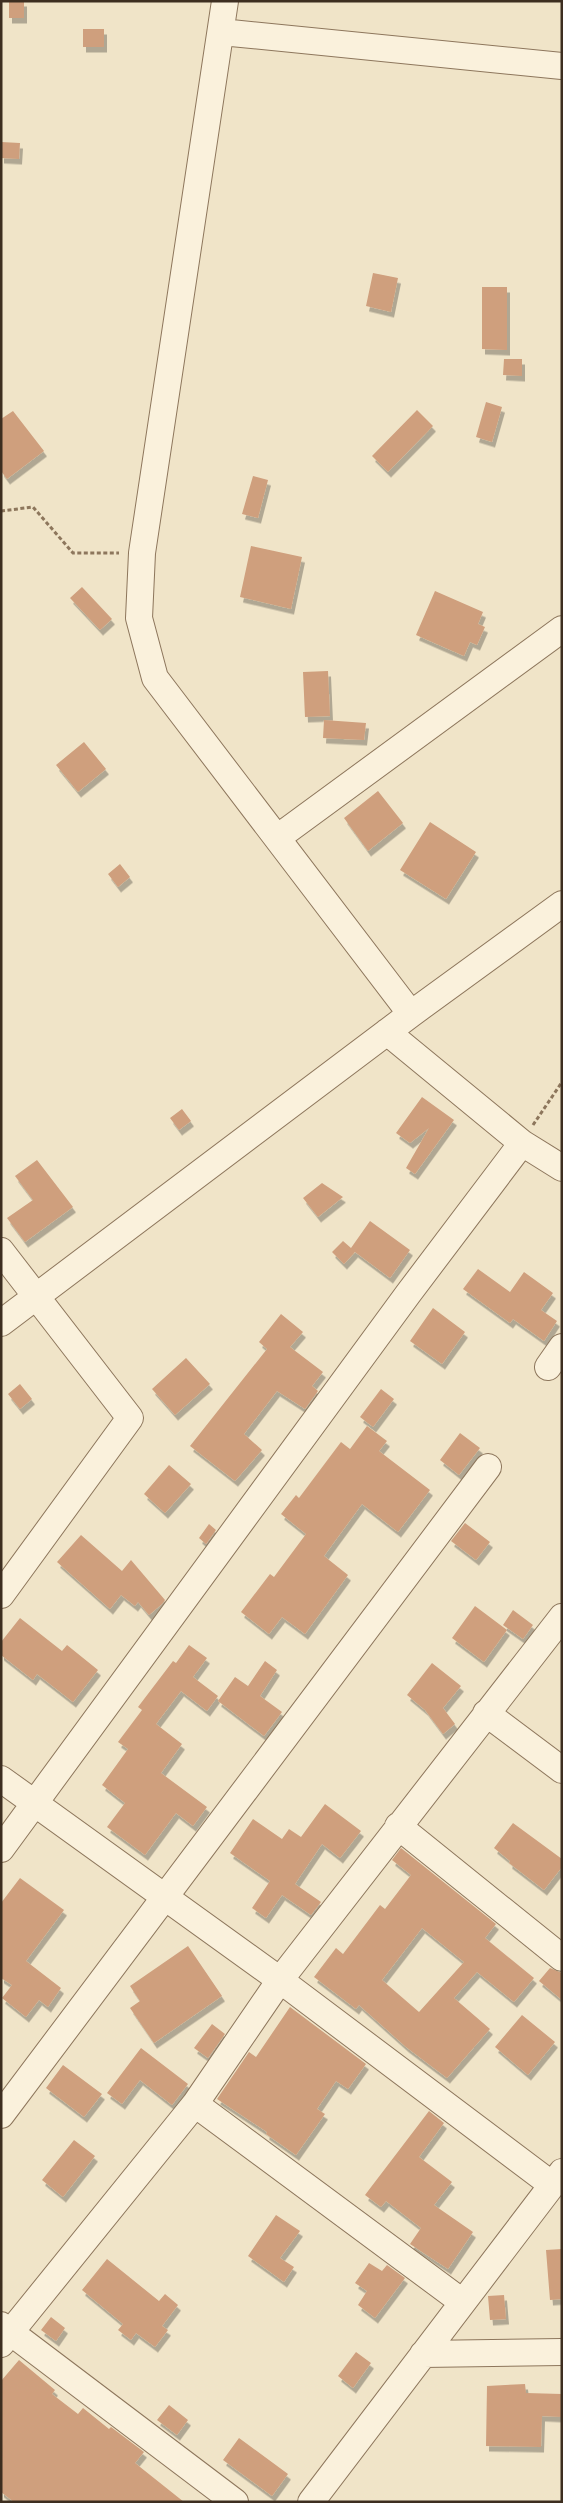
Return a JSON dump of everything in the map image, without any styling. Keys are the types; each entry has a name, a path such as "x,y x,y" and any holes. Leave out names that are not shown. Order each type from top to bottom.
{"street":[{"path":"225,1 142,553 139,618 155,678 410,1014"},
{"path":"221,32 562,66"},
{"path":"276,838 562,629"},
{"path":"1,1323 37,1298 410,1014 562,904"},
{"path":"387,1032 522,1142 562,1168"},
{"path":"1,1849 408,1294 522,1142"},
{"path":"1,1251 130,1418 1,1595"},
{"path":"1,2116 488,1467"},
{"path":"235,2502 4,2334 195,2104 280,1980 486,1712 562,1617"},
{"path":"486,1712 562,1770"},
{"path":"1,1779 280,1980 552,2191 462,2301 311,2502"},
{"path":"398,1826 562,1958"},
{"path":"195,2104 462,2301"},
{"path":"423,2354 562,2352"}],"path":[{"path":"1,511 33,507 73,553 142,553"},
{"path":"522,1142 562,1082"}],"building":[{"path":"9,1 24,1 24,18 9,18"},
{"path":"83,29 104,29 104,47 83,47"},
{"path":"1,142 20,143 19,159 1,158"},
{"path":"373,273 398,278 391,312 366,306"},
{"path":"482,287 507,287 507,350 482,349"},
{"path":"504,359 522,359 522,376 503,375"},
{"path":"486,402 502,407 492,442 476,437"},
{"path":"417,410 433,426 388,472 372,456"},
{"path":"13,411 44,451 7,479 1,471 1,419"},
{"path":"253,476 268,480 258,518 242,514"},
{"path":"251,546 302,557 291,609 240,597"},
{"path":"82,587 112,619 100,630 70,598"},
{"path":"435,591 483,612 478,624 485,627 477,645 470,642 464,656 416,635"},
{"path":"328,671 330,716 305,717 303,672"},
{"path":"324,720 366,723 364,740 323,738"},
{"path":"84,742 106,769 78,792 56,765"},
{"path":"378,791 403,823 368,851 344,818"},
{"path":"430,822 476,852 446,899 400,870"},
{"path":"120,864 130,877 118,887 108,874"},
{"path":"422,1097 454,1120 415,1174 406,1168 429,1128 410,1143 396,1133"},
{"path":"182,1109 191,1121 179,1130 170,1118"},
{"path":"37,1160 73,1207 25,1242 7,1218 33,1200 15,1176"},
{"path":"322,1183 343,1197 318,1217 303,1198"},
{"path":"370,1221 410,1250 390,1278 355,1252 344,1264 332,1252 343,1241 351,1248"},
{"path":"478,1269 510,1292 524,1272 553,1293 541,1310 557,1321 544,1341 513,1319 510,1323 463,1289"},
{"path":"433,1308 465,1332 442,1364 410,1341"},
{"path":"281,1314 303,1332 290,1347 323,1372 312,1386 318,1391 305,1409 277,1391 244,1434 262,1450 235,1481 190,1446 267,1349 259,1342"},
{"path":"186,1358 210,1384 175,1415 152,1389"},
{"path":"20,1384 32,1399 20,1409 8,1394"},
{"path":"381,1389 394,1399 373,1427 360,1417"},
{"path":"367,1426 387,1441 379,1451 430,1490 398,1532 362,1504 324,1556 348,1575 305,1634 282,1617 269,1634 241,1612 270,1574 274,1577 306,1534 281,1514 296,1495 299,1498 341,1442 350,1449"},
{"path":"460,1433 480,1448 459,1475 440,1460"},
{"path":"169,1465 191,1484 165,1513 144,1494"},
{"path":"465,1523 490,1542 476,1560 451,1541"},
{"path":"209,1524 216,1530 206,1544 199,1538"},
{"path":"81,1535 122,1571 131,1560 165,1600 162,1604 149,1615 138,1602 135,1606 121,1595 110,1609 57,1562"},
{"path":"475,1606 507,1630 484,1662 452,1638"},
{"path":"513,1610 533,1625 523,1639 503,1625"},
{"path":"20,1618 62,1651 67,1645 98,1670 73,1702 37,1674 33,1680 1,1655 1,1642"},
{"path":"189,1645 207,1658 193,1677 218,1696 207,1711 181,1691 156,1724 182,1744 161,1773 207,1807 193,1826 176,1813 145,1855 107,1827 125,1803 102,1785 128,1749 118,1742 142,1710 138,1707 173,1661 176,1663"},
{"path":"265,1661 277,1670 260,1696 282,1712 264,1736 218,1701 235,1677 248,1686"},
{"path":"432,1663 461,1686 443,1708 455,1724 443,1734 425,1710 407,1695"},
{"path":"325,1804 361,1831 340,1858 322,1844 295,1884 321,1902 311,1915 282,1895 266,1918 252,1908 270,1881 230,1853 253,1819 282,1839 289,1829 301,1837"},
{"path":"513,1823 562,1859 562,1867 544,1890 509,1863 510,1861 494,1848"},
{"path":"401,1848 496,1924 485,1938 534,1978 514,2002 477,1972 454,1998 490,2029 447,2078 406,2047 359,2005 356,2009 314,1977 336,1948 343,1954 380,1905 385,1909 411,1875 392,1860","holes":["422,1928 464,1962 419,2012 382,1980"]},
{"path":"20,1878 64,1910 26,1961 61,1988 48,2007 39,2000 26,2017 2,1998 12,1985 1,1978 1,1903"},
{"path":"188,1946 222,1996 154,2043 130,2008 140,2001 130,1986"},
{"path":"550,1968 562,1973 562,2000 539,1981"},
{"path":"290,2007 366,2064 348,2089 336,2081 317,2109 325,2114 296,2155 266,2134 267,2132 217,2099 249,2052 256,2057"},
{"path":"522,2015 555,2042 528,2075 495,2047"},
{"path":"212,2024 225,2034 208,2058 194,2048"},
{"path":"141,2048 188,2084 172,2105 140,2080 122,2104 107,2093"},
{"path":"63,2065 102,2094 84,2117 46,2088"},
{"path":"429,2111 444,2123 419,2157 452,2182 434,2205 473,2232 448,2269 410,2244 421,2228 386,2201 381,2207 365,2195"},
{"path":"74,2140 95,2156 63,2197 42,2180"},
{"path":"276,2215 300,2231 280,2258 294,2267 284,2282 248,2256"},
{"path":"562,2249 562,2299 550,2300 546,2250"},
{"path":"107,2259 159,2301 165,2294 178,2305 162,2326 168,2330 155,2347 136,2333 131,2340 118,2330 123,2324 82,2290"},
{"path":"369,2263 382,2271 387,2265 405,2278 375,2318 358,2305 367,2291 355,2283"},
{"path":"504,2295 506,2319 490,2320 488,2296"},
{"path":"51,2317 65,2328 56,2341 41,2330"},
{"path":"356,2352 371,2363 353,2388 338,2376"},
{"path":"19,2360 55,2390 52,2394 78,2414 83,2408 109,2429 111,2427 144,2452 135,2463 184,2502 14,2502 1,2492 1,2381"},
{"path":"525,2384 526,2393 562,2394 562,2417 542,2416 541,2447 486,2446 487,2386"},
{"path":"169,2405 188,2420 177,2435 157,2420"},
{"path":"239,2438 288,2474 272,2496 223,2460"}]}
